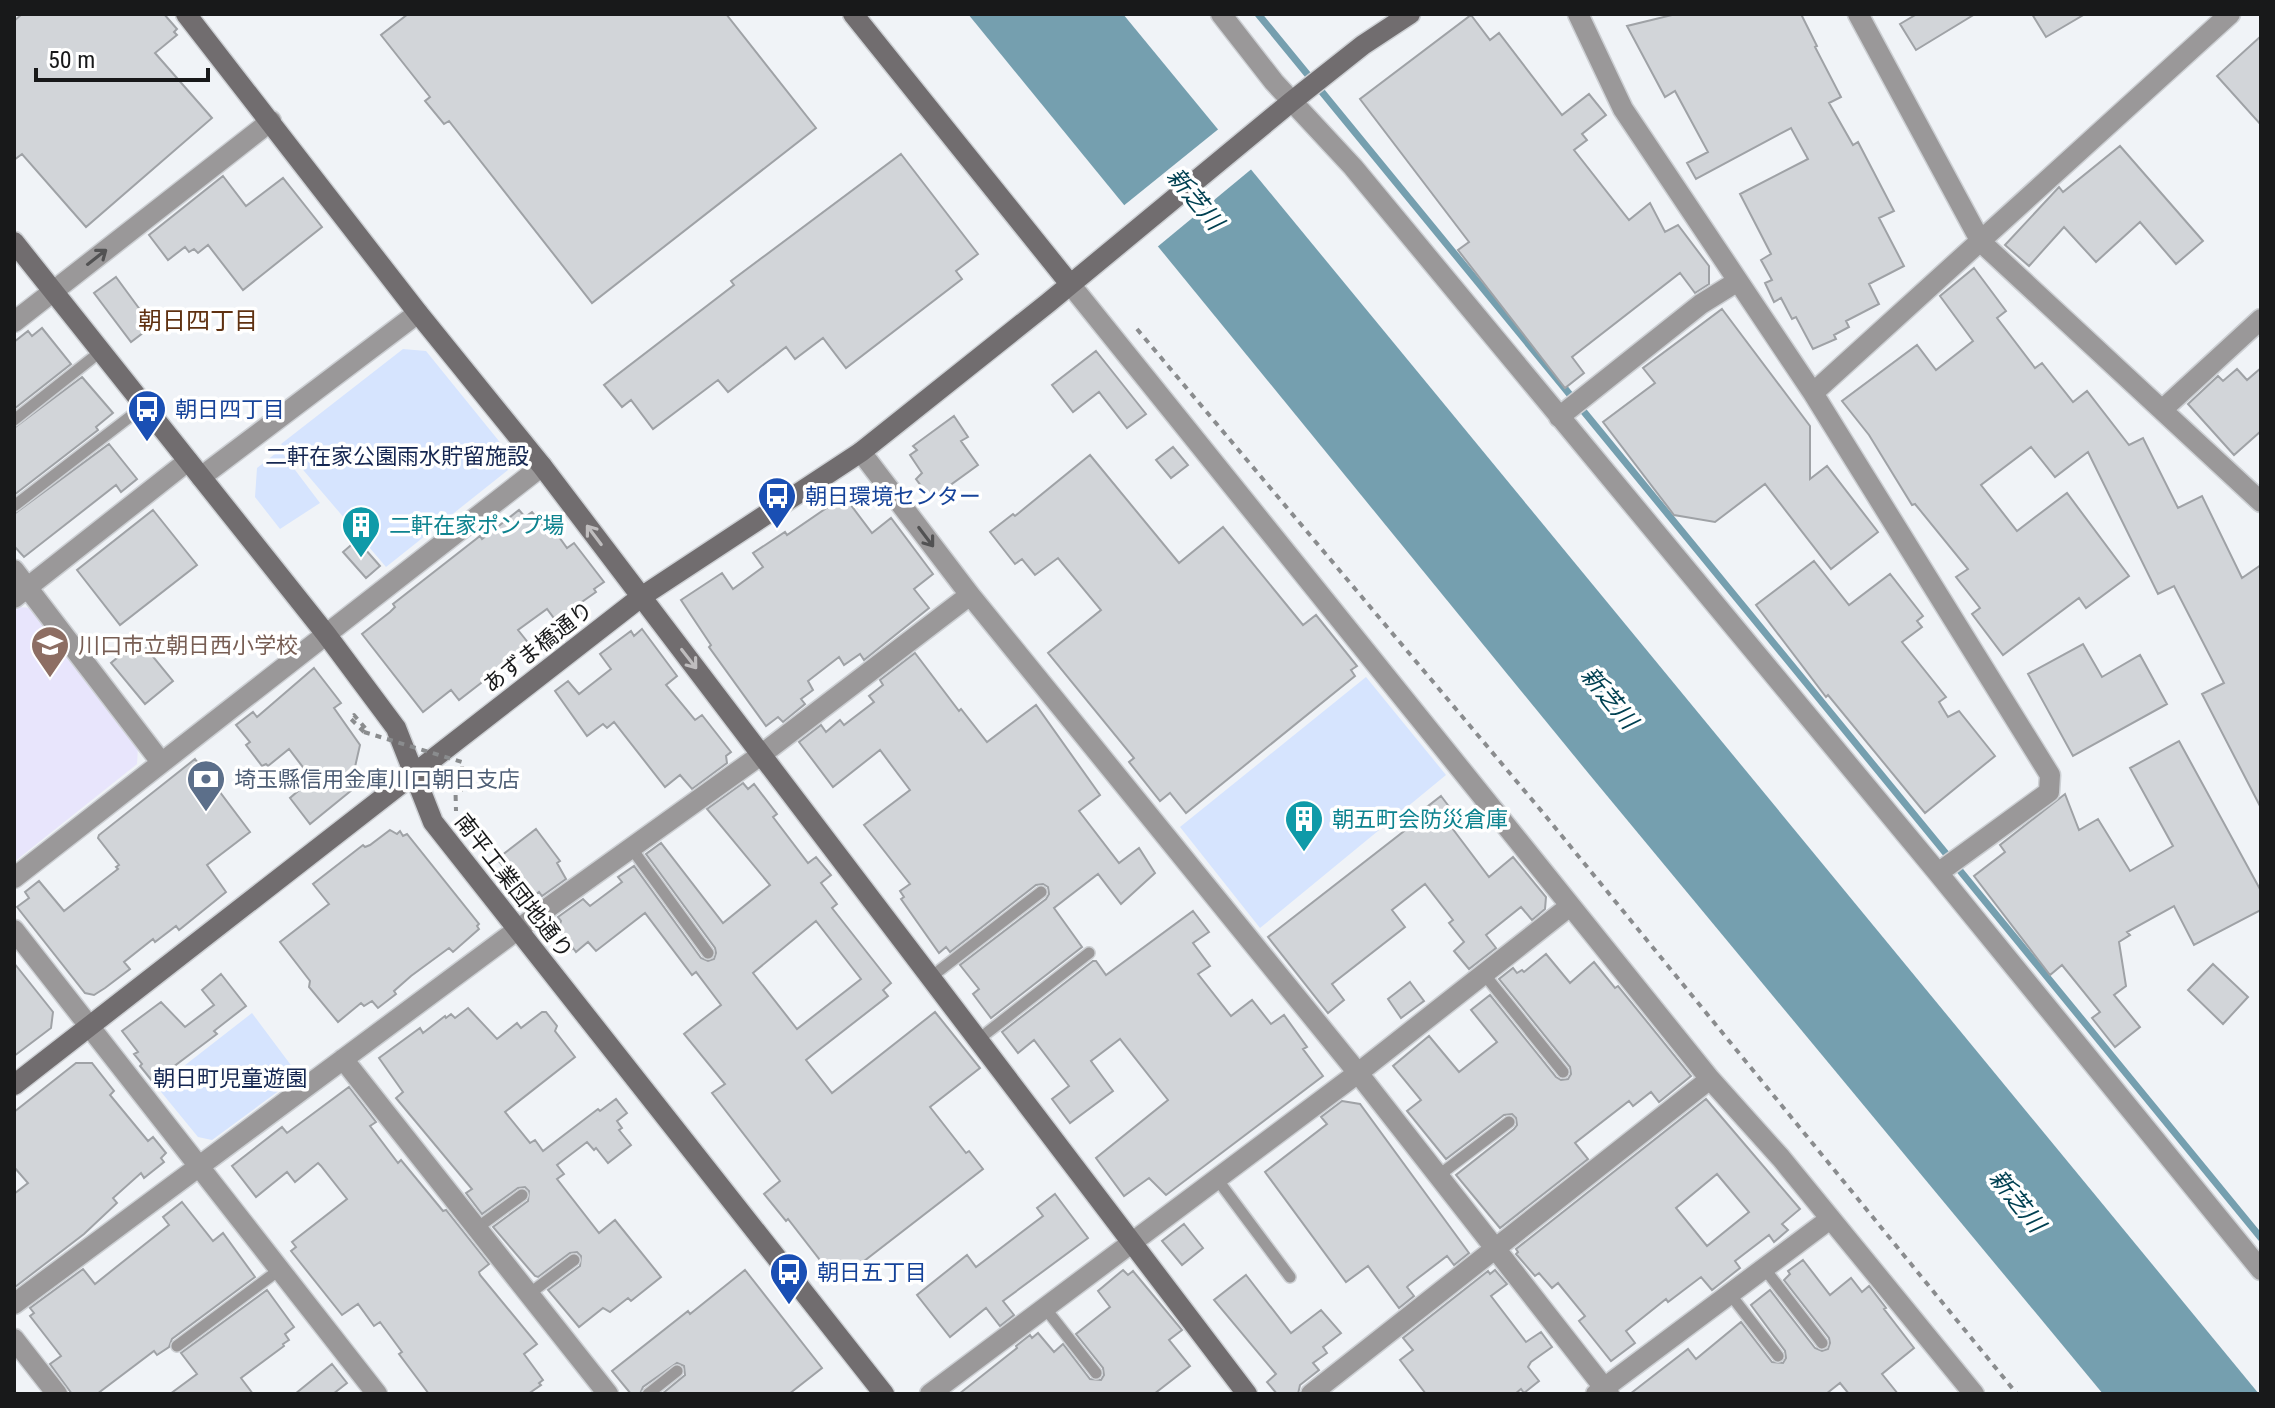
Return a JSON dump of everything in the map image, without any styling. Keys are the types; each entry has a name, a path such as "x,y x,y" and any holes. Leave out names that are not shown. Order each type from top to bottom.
{"street":[{"path":"186,14 418,313 542,466 1247,1394"},
{"path":"853,14 1710,1079 1781,1158 1974,1394"},
{"path":"1221,14 1283,109 1353,167 1938,873 2261,1270"},
{"path":"1283,109 1363,45 1410,14"},
{"path":"1578,14 1623,109 1813,393 2050,775 2049,792 1938,873"},
{"path":"1858,14 1981,242 2261,502"},
{"path":"1813,393 2230,14"},
{"name":"あずま橋通り","path":"14,1085 641,597 861,452 1283,109"},
{"path":"14,322 271,121"},
{"name":"南平工業団地通り","path":"14,242 326,634 396,728 433,822 884,1394"},
{"path":"1559,417 1701,304 1738,281"},
{"path":"21,592 418,313"},
{"path":"2162,410 2261,319"},
{"path":"861,452 970,595 1358,1073 1603,1392 1830,1219"},
{"path":"14,878 542,466"},
{"path":"14,570 21,592 161,762"},
{"path":"14,1304 517,930 762,754 970,595"},
{"path":"930,1394 1358,1073 1570,906"},
{"path":"14,930 377,1394"},
{"path":"343,1059 608,1394"},
{"path":"1311,1394 1710,1079"},
{"path":"14,1339 57,1394"}],"lane":[{"path":"14,420 100,352"},
{"path":"14,506 144,406"},
{"path":"632,849 708,953"},
{"path":"931,977 1041,892"},
{"path":"979,1039 1089,953"},
{"path":"1484,974 1563,1072"},
{"path":"1438,1176 1509,1122"},
{"path":"1217,1179 1290,1277"},
{"path":"477,1228 522,1195"},
{"path":"529,1294 574,1260"},
{"path":"1764,1268 1822,1343"},
{"path":"177,1346 279,1270"},
{"path":"1730,1294 1778,1356"},
{"path":"1045,1308 1096,1373"},
{"path":"648,1394 677,1371"}],"path":[{"path":"1128,318 1544,814 2017,1394"},
{"path":"365,731 462,762 463,790 456,789"},
{"path":"455,771 456,811"}],"shaded area":[{"name":"川口市立朝日西小学校","path":"18,607 33,608 138,747 137,764 14,862 14,610"}],"green space":[{"name":"二軒在家公園雨水貯留施設","path":"403,349 426,351 507,451 508,470 386,567 281,444"},
{"path":"280,450 320,503 280,529 255,497 257,468"},
{"path":"1366,677 1446,775 1260,928 1180,827"},
{"name":"朝日町児童遊園","path":"252,1013 299,1076 212,1140 198,1137 157,1087"}],"water":[{"name":"新芝川","path":"968,14 1123,14 2259,1394 2103,1394 1589,774"}],"pier":[{"path":"1221,127 1254,167 1156,248 1122,207"}],"building":[{"path":"22,14 164,14 177,29 174,32 177,35 155,53 212,118 86,227 22,154 14,160 14,21"},
{"path":"408,14 726,14 816,128 592,303 449,121 444,124 425,101 430,97 381,35"},
{"path":"1676,14 1801,14 1817,46 1841,97 1829,103 1853,145 1858,142 1894,211 1879,218 1904,266 1869,284 1879,304 1846,321 1849,327 1834,335 1836,339 1813,349 1796,317 1792,319 1781,298 1774,302 1765,283 1772,280 1761,260 1771,254 1740,194 1808,159 1791,128 1696,179 1687,163 1708,152 1675,91 1665,97 1627,26"},
{"path":"1917,14 1975,14 1916,50 1900,24"},
{"path":"2032,14 2085,14 2046,37"},
{"path":"1471,15 1490,40 1499,33 1562,115 1589,94 1606,115 1582,134 1587,140 1574,150 1629,220 1650,203 1665,232 1678,225 1709,266 1709,284 1695,293 1680,273 1572,357 1584,373 1565,388 1458,250 1469,242 1360,99"},
{"path":"2261,36 2261,125 2217,76"},
{"path":"2120,146 2203,241 2176,264 2140,222 2096,262 2064,227 2029,266 2005,245 2059,187 2063,192"},
{"path":"901,154 978,254 956,271 962,279 846,368 823,338 795,359 786,347 728,392 718,380 653,429 631,400 622,407 604,385 734,285 731,281"},
{"path":"223,176 246,206 283,178 322,227 243,290 208,245 198,253 194,249 189,252 185,247 168,260 149,235"},
{"path":"1974,268 2006,311 1997,318 2035,368 2042,363 2073,402 2087,391 2129,445 2143,438 2178,508 2202,496 2242,578 2261,565 2261,808 2202,694 2224,683 2174,586 2158,594 2088,452 2055,477 2031,447 1981,485 2017,531 2067,493 2129,576 2086,608 2079,598 2003,655 1972,614 1980,608 1956,577 1968,569 1915,504 1912,505 1869,435 1842,401 1917,345 1936,370 1973,341 1940,296"},
{"path":"116,277 152,326 131,342 94,293"},
{"path":"1722,309 1810,426 1810,479 1827,466 1878,532 1831,569 1765,484 1715,522 1674,515 1603,422 1655,383 1643,368"},
{"path":"42,328 71,364 14,409 14,342 28,331 32,336"},
{"path":"1096,351 1146,414 1127,428 1099,392 1073,412 1052,385"},
{"path":"2261,368 2261,431 2234,455 2188,404 2218,376 2223,381 2237,369 2247,380"},
{"path":"82,377 113,413 96,427 98,430 14,495 14,428"},
{"path":"954,416 968,437 961,441 978,465 931,499 916,479 922,473 910,455 917,450 913,446"},
{"path":"109,444 137,479 121,492 116,485 24,557 14,546 14,514"},
{"path":"1173,447 1188,465 1171,478 1156,460"},
{"path":"1090,455 1179,563 1223,527 1303,625 1316,615 1357,666 1351,670 1355,676 1186,813 1170,793 1160,801 1129,762 1134,758 1048,653 1101,610 1058,558 1035,575 1022,559 1015,564 990,532 1013,514 1015,516"},
{"path":"844,496 872,533 891,518 933,574 914,589 929,608 864,660 860,654 844,665 839,657 808,681 813,690 801,699 805,704 783,722 778,717 766,726 709,647 711,645 681,600 722,573 733,589 763,567 753,553 785,532 787,535"},
{"path":"153,510 197,565 120,625 77,570"},
{"path":"519,510 525,517 532,512 544,526 549,523 567,548 574,543 604,582 579,604 585,611 562,629 547,609 518,630 530,645 459,700 451,690 423,712 362,634 390,612 395,607 393,604 480,536 482,539"},
{"name":"二軒在家ポンプ場","path":"357,540 380,566 366,578 343,552"},
{"path":"1814,561 1849,605 1890,574 1923,616 1917,621 1922,627 1902,642 1946,697 1939,702 1948,717 1959,711 1995,756 1925,813 1828,695 1826,697 1756,605"},
{"path":"642,629 677,676 666,685 695,720 702,715 731,752 726,756 727,763 692,789 680,775 665,787 614,722 607,728 603,724 587,736 555,691 568,681 579,694 611,669 600,654 631,631 634,636"},
{"path":"136,642 143,650 146,648 173,681 145,704 111,663"},
{"path":"2083,644 2102,677 2140,655 2167,704 2073,756 2028,674"},
{"path":"915,653 987,742 1036,705 1100,795 1079,811 1119,863 1139,848 1155,873 1121,904 1098,874 1054,908 1082,947 991,1018 973,994 979,989 960,965 1046,899 1048,887 1036,885 950,952 946,947 939,953 901,899 904,897 900,891 910,884 864,825 910,790 880,750 833,787 799,742 821,725 826,732 840,720 844,725 874,702 869,696 883,685 880,680"},
{"path":"314,668 341,703 334,708 360,745 355,767 358,785 310,824 290,798 312,779 289,749 268,766 262,766 246,745 250,742 236,725 253,712 257,717"},
{"path":"2179,741 2261,891 2261,910 2194,945 2174,906 2127,932 2130,935 2119,942 2126,986 2114,995 2140,1027 2115,1047 2092,1018 2100,1012 2062,965 2050,975 1974,876 2005,852 2000,845 2065,794 2079,830 2098,819 2130,871 2173,846 2130,768"},
{"path":"195,759 250,832 207,865 226,892 179,930 176,926 155,942 153,939 124,962 130,969 105,988 94,995 85,993 17,907 29,898 25,892 39,881 64,911 118,869 116,867 119,865 98,838 99,835"},
{"path":"743,783 748,789 754,784 777,814 773,817 808,863 816,857 831,875 821,883 837,904 832,908 891,983 883,990 888,996 806,1060 832,1093 935,1012 980,1068 930,1107 966,1153 969,1151 983,1169 837,1282 788,1219 786,1221 764,1194 780,1181 712,1093 725,1084 684,1034 721,1005 696,972 692,975 645,913 596,951 588,942 576,952 573,948 571,950 557,933 561,921 558,917 583,899 590,906 622,882 618,877 634,866 701,958 708,961 714,959 715,948 646,854 661,843 723,923 770,885 707,809","holes":["816,921 861,979 797,1029 753,973"]},
{"path":"1441,796 1457,817 1449,824 1489,877 1513,857 1546,897 1545,909 1532,920 1521,907 1486,935 1496,948 1469,969 1454,951 1464,942 1449,923 1453,920 1425,884 1392,910 1405,927 1332,984 1344,1000 1328,1013 1268,937 1408,828 1405,824"},
{"path":"536,829 560,861 557,863 566,879 542,896 539,892 530,899 497,859"},
{"path":"390,830 397,834 400,831 403,836 407,834 479,924 479,929 453,952 449,948 411,976 394,991 396,994 378,1008 372,1001 364,1006 361,1003 338,1022 309,987 310,981 280,942 329,904 313,884 363,845 370,845"},
{"path":"1193,911 1209,932 1193,943 1210,966 1198,974 1231,1016 1252,1000 1271,1024 1284,1015 1323,1076 1166,1195 1149,1178 1124,1196 1096,1158 1168,1100 1120,1039 1091,1061 1113,1091 1070,1123 1052,1099 1069,1086 1034,1040 1018,1053 1002,1032 1093,961 1106,975"},
{"path":"1546,954 1570,983 1594,962 1615,988 1618,986 1691,1076 1659,1102 1651,1092 1633,1106 1629,1101 1575,1143 1588,1159 1500,1228 1456,1175 1514,1129 1516,1118 1512,1114 1504,1115 1446,1159 1407,1111 1421,1100 1393,1066 1429,1036 1459,1072 1497,1042 1471,1010 1490,995 1556,1077 1568,1079 1570,1067 1499,979 1513,968 1517,973 1524,972"},
{"path":"14,963 53,1012 51,1028 14,1056"},
{"path":"2213,964 2248,997 2223,1024 2188,990"},
{"path":"221,974 246,1006 214,1031 217,1034 153,1082 140,1066 142,1064 134,1054 138,1052 122,1031 161,1002 185,1027 214,1005 202,990"},
{"path":"1410,982 1424,1001 1401,1018 1388,999"},
{"path":"468,1008 497,1039 517,1023 521,1028 546,1012 557,1026 555,1031 575,1057 505,1112 530,1143 535,1140 543,1151 616,1099 627,1113 617,1121 622,1128 619,1130 631,1145 608,1163 587,1142 557,1165 564,1174 557,1179 599,1233 615,1220 661,1277 631,1301 628,1298 610,1312 603,1308 579,1327 548,1290 580,1266 581,1256 577,1252 570,1253 538,1277 535,1276 493,1227 528,1201 529,1191 525,1187 518,1188 482,1214 466,1193 472,1189 396,1098 403,1092 379,1058 420,1028 423,1033 445,1016 451,1014 455,1018"},
{"path":"76,1063 92,1063 114,1091 110,1095 148,1141 153,1137 166,1153 161,1158 164,1162 144,1178 141,1173 113,1198 117,1203 84,1234 15,1287 14,1194 28,1183 14,1167 14,1112"},
{"path":"349,1087 376,1122 370,1126 398,1163 401,1160 489,1264 479,1272 480,1275 537,1344 524,1354 543,1380 528,1394 429,1394 380,1322 374,1326 358,1304 342,1315 291,1251 296,1247 292,1242 347,1199 321,1166 318,1163 295,1182 287,1172 256,1197 232,1166 282,1127 287,1133"},
{"path":"1706,1099 1800,1209 1782,1224 1788,1230 1774,1242 1769,1235 1735,1261 1740,1268 1712,1290 1701,1277 1668,1302 1666,1299 1626,1331 1635,1343 1611,1361 1579,1321 1585,1316 1558,1283 1552,1288 1539,1273 1535,1276 1516,1254 1516,1249","holes":["1717,1174 1749,1212 1707,1246 1676,1208"]},
{"path":"1342,1101 1360,1104 1469,1253 1454,1265 1447,1256 1409,1285 1407,1287 1414,1296 1399,1308 1368,1266 1346,1282 1265,1172 1327,1124 1321,1117"},
{"path":"1055,1194 1088,1238 1003,1301 1014,1315 1000,1326 986,1308 950,1337 917,1295 967,1255 976,1267 1043,1216 1037,1208"},
{"path":"182,1202 213,1241 223,1233 255,1277 172,1339 169,1347 157,1355 154,1351 97,1394 72,1394 50,1364 61,1356 30,1316 34,1313 30,1308 83,1269 95,1284 169,1225 163,1217"},
{"path":"1184,1224 1203,1248 1182,1265 1162,1241"},
{"path":"1803,1260 1830,1295 1851,1278 1862,1292 1869,1286 1886,1308 1914,1348 1882,1374 1898,1394 1849,1394 1840,1383 1826,1394 1630,1394 1688,1349 1696,1359 1741,1322 1772,1362 1783,1363 1785,1351 1751,1305 1770,1290 1815,1348 1822,1351 1828,1349 1829,1338 1784,1280 1790,1274 1788,1271"},
{"path":"745,1270 822,1368 789,1394 662,1394 685,1375 684,1366 677,1363 643,1387 640,1394 631,1394 612,1371"},
{"path":"1123,1270 1128,1275 1133,1271 1182,1330 1169,1340 1190,1366 1154,1394 959,1394 1030,1335 1032,1338 1038,1333 1054,1352 1063,1344 1090,1379 1101,1380 1103,1368 1076,1334 1110,1307 1098,1291"},
{"path":"1495,1270 1507,1284 1491,1296 1526,1342 1541,1332 1552,1347 1528,1367 1539,1381 1524,1393 1521,1389 1515,1394 1426,1394 1400,1360 1413,1350 1403,1338 1488,1271 1490,1274"},
{"path":"1246,1275 1291,1333 1321,1310 1341,1333 1323,1347 1327,1353 1313,1363 1319,1370 1300,1385 1298,1394 1277,1394 1267,1382 1276,1374 1214,1300"},
{"path":"267,1290 294,1327 285,1334 289,1340 284,1346 241,1378 253,1394 170,1394 197,1374 181,1353"},
{"path":"332,1364 347,1383 333,1394 295,1394"}],"waterway":[{"path":"1258,14 2261,1238"}],"place":[{"name":"朝日四丁目","path":"147,443"},
{"name":"朝日環境センター","path":"777,530"},
{"name":"二軒在家ポンプ場","path":"361,559"},
{"name":"川口市立朝日西小学校","path":"50,679"},
{"name":"埼玉縣信用金庫川口朝日支店","path":"206,813"},
{"name":"朝五町会防災倉庫","path":"1304,853"},
{"name":"朝日五丁目","path":"789,1306"}],"district":[{"name":"朝日四丁目","path":"198,321"}]}
